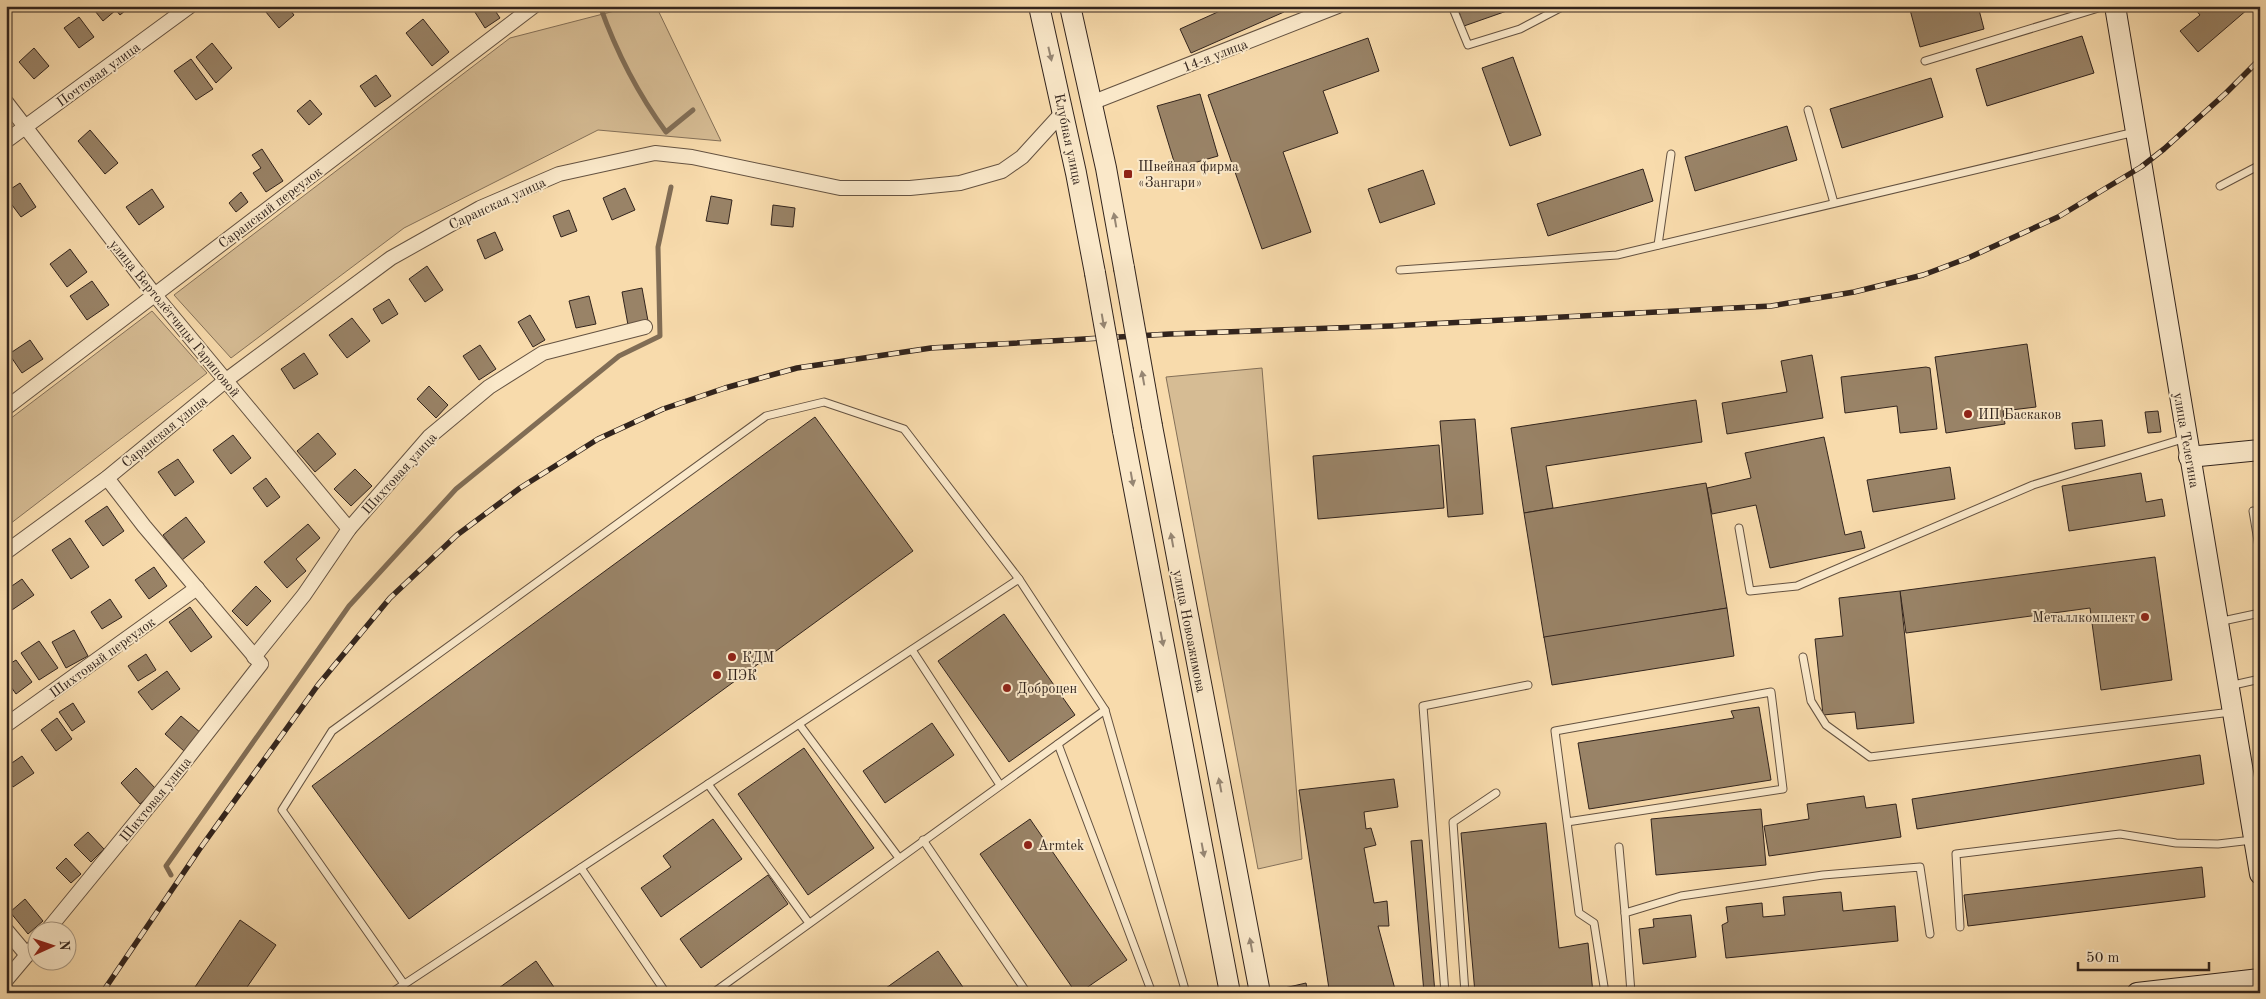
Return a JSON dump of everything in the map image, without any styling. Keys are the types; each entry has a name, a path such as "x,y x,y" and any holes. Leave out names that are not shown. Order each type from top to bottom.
{"main road":[{"name":"Клубная улица","path":"1040,6 1095,273 1123,431 1230,993"},
{"path":"1063,112 1092,103 1070,6"},
{"name":"улица Телегина","path":"2115,6 2188,447 2257,839 2260,874"},
{"name":"улица Новоажимова","path":"1092,103 1260,993"},
{"path":"2188,447 2260,450"},
{"path":"2146,992 2260,979"}],"street":[{"name":"Почтовая улица","path":"6,141 190,6"},
{"name":"Саранский переулок","path":"6,408 534,6"},
{"name":"14-я улица","path":"1092,103 1338,6"},
{"name":"улица Вертолётчицы Гариповой","path":"6,102 154,294 349,529"},
{"name":"Саранская улица","path":"6,552 107,478 225,381 391,258 480,208 559,174 655,153 692,158 840,188 910,188 960,183 1002,170 1022,156 1063,112"},
{"name":"Шихтовая улица","path":"54,922 176,773 258,660 349,529 429,437 489,387 543,353 646,327"},
{"path":"107,478 144,526 258,660"},
{"name":"Шихтовый переулок","path":"6,725 197,588"},
{"path":"6,930 27,955 6,980"}],"lane":[{"path":"1452,6 1468,45 1520,28 1564,6"},
{"path":"1990,6 1995,6"},
{"path":"1925,60 2105,6"},
{"path":"1808,110 1834,203"},
{"path":"1400,270 1617,255 2136,132"},
{"path":"1658,245 1671,154"},
{"path":"2220,186 2260,165"},
{"path":"404,984 282,810 332,731 766,416 824,402 904,429 1019,579 1104,710 1186,993"},
{"path":"1738,528 1750,591 1798,586 2033,484 2188,447"},
{"path":"2253,510 2260,553"},
{"path":"391,993 1019,579"},
{"path":"2218,622 2260,613"},
{"path":"912,650 1000,785"},
{"path":"1803,657 1811,701 1826,725 1870,757 2234,712"},
{"path":"2229,686 2260,679"},
{"path":"1445,993 1423,706 1528,685"},
{"path":"1567,822 1783,789 1771,692 1554,731 1579,913 1594,923 1605,993"},
{"path":"713,993 1104,710"},
{"path":"799,724 899,858"},
{"path":"1058,744 1152,993"},
{"path":"708,784 809,923"},
{"path":"1465,993 1453,822 1496,793"},
{"path":"1960,927 1956,854 2120,834 2176,843 2218,844 2257,839"},
{"path":"924,840 1027,993"},
{"path":"1619,847 1631,993"},
{"path":"1625,913 1680,896 1823,876 1920,867 1930,934"},
{"path":"581,868 666,993"}],"shaded area":[{"path":"634,6 656,6 721,141 598,130 404,228 231,358 174,295 510,38"},
{"path":"152,311 207,373 6,527 6,422"},
{"path":"1262,368 1302,859 1258,869 1166,377"}],"building":[{"path":"91,6 131,6 120,15 116,10 103,21"},
{"path":"261,6 287,6 294,15 279,28"},
{"path":"471,6 492,6 500,18 485,28"},
{"path":"1231,6 1282,6 1284,12 1191,53 1180,29"},
{"path":"1457,6 1521,6 1464,26"},
{"path":"1909,6 1978,6 1984,29 1920,47"},
{"path":"2199,6 2245,6 2248,9 2198,52 2180,31 2200,15 2195,9"},
{"path":"79,17 94,37 79,48 64,28"},
{"path":"423,19 449,52 432,66 406,33"},
{"path":"2082,36 2094,73 1987,106 1976,69"},
{"path":"1368,38 1379,71 1323,91 1338,133 1283,152 1311,232 1262,249 1208,95"},
{"path":"212,43 232,68 216,83 196,57"},
{"path":"34,48 49,66 34,79 19,62"},
{"path":"1513,57 1541,135 1510,146 1482,68"},
{"path":"191,59 213,89 196,100 174,71"},
{"path":"376,75 391,96 375,107 360,86"},
{"path":"1931,78 1943,117 1842,148 1830,109"},
{"path":"1200,94 1218,156 1176,168 1157,106"},
{"path":"310,100 322,114 309,125 297,111"},
{"path":"1787,126 1797,160 1695,191 1685,157"},
{"path":"90,130 118,163 105,174 78,141"},
{"path":"262,149 283,181 266,192 253,173 261,168 252,155"},
{"path":"1643,169 1653,201 1548,236 1537,204"},
{"path":"1423,170 1435,204 1380,223 1368,189"},
{"path":"20,183 36,207 21,217 6,197 6,192"},
{"path":"625,188 635,210 612,220 603,198"},
{"path":"152,189 164,207 139,225 126,207"},
{"path":"241,192 248,202 236,212 229,203"},
{"path":"711,196 732,200 728,224 706,221"},
{"path":"773,205 795,208 793,227 771,225"},
{"path":"569,210 577,231 561,237 553,216"},
{"path":"495,232 503,250 485,259 477,240"},
{"path":"70,249 87,272 67,287 50,264"},
{"path":"427,266 443,290 425,302 409,279"},
{"path":"92,281 109,305 87,320 70,296"},
{"path":"642,288 648,321 628,325 622,292"},
{"path":"589,296 596,324 576,328 569,301"},
{"path":"389,299 398,314 382,324 373,309"},
{"path":"530,315 545,340 533,347 518,322"},
{"path":"352,318 370,341 347,358 329,335"},
{"path":"30,340 43,359 22,373 9,354"},
{"path":"2027,344 2036,407 2003,411 2005,424 1946,433 1935,357"},
{"path":"480,345 496,369 479,380 463,356"},
{"path":"304,353 318,374 294,389 281,369"},
{"path":"1812,355 1823,418 1727,434 1722,403 1787,392 1781,361"},
{"path":"1930,368 1937,429 1900,433 1897,406 1845,413 1841,377"},
{"path":"429,386 448,405 436,418 417,399"},
{"path":"1696,400 1702,442 1546,466 1553,508 1524,513 1511,428"},
{"path":"2158,411 2161,432 2148,433 2145,412"},
{"path":"815,417 913,551 409,919 312,786"},
{"path":"1475,419 1483,514 1448,517 1440,421"},
{"path":"2102,420 2105,446 2075,449 2072,423"},
{"path":"318,433 336,454 315,472 297,451"},
{"path":"233,435 251,458 231,474 213,450"},
{"path":"1824,437 1845,535 1861,531 1865,548 1770,568 1756,505 1712,514 1707,488 1751,478 1745,453"},
{"path":"1439,445 1444,508 1318,519 1313,456"},
{"path":"178,459 194,482 175,496 158,472"},
{"path":"1950,467 1955,499 1873,512 1867,480"},
{"path":"355,469 372,486 351,506 334,489"},
{"path":"2141,473 2146,502 2162,499 2165,516 2069,531 2062,486"},
{"path":"266,478 280,497 267,507 253,488"},
{"path":"1706,483 1727,608 1544,638 1524,513"},
{"path":"107,506 124,531 103,546 85,521"},
{"path":"186,517 205,542 182,560 163,535"},
{"path":"308,524 320,538 296,559 306,571 287,588 264,562"},
{"path":"70,538 89,567 71,579 52,550"},
{"path":"2155,557 2172,680 2101,690 2090,608 1906,633 1900,591"},
{"path":"154,567 167,586 149,599 135,580"},
{"path":"22,579 34,595 12,610 6,601 6,590"},
{"path":"256,586 271,601 247,626 232,611"},
{"path":"1900,591 1914,723 1857,729 1855,712 1823,715 1815,639 1843,636 1839,598"},
{"path":"110,599 122,617 102,629 91,612"},
{"path":"190,607 212,637 191,652 169,622"},
{"path":"1727,608 1734,656 1552,685 1544,637"},
{"name":"Доброцен","path":"1004,614 1075,715 1009,762 938,661"},
{"path":"74,630 88,656 66,668 52,642"},
{"path":"39,641 58,668 39,680 21,653"},
{"path":"146,654 156,670 138,681 128,666"},
{"path":"16,660 32,682 16,694 6,680 6,666"},
{"path":"167,671 180,689 152,710 138,692"},
{"path":"73,703 85,722 72,731 59,712"},
{"path":"1759,707 1771,780 1589,809 1578,743 1734,718 1731,711"},
{"path":"181,716 201,733 184,751 165,734"},
{"path":"57,718 72,739 56,751 41,730"},
{"path":"932,723 954,755 885,803 863,771"},
{"path":"804,748 874,848 808,895 738,794"},
{"path":"2200,755 2204,784 1917,829 1912,799"},
{"path":"22,756 34,773 13,787 6,777 6,767"},
{"path":"136,768 156,789 140,804 121,783"},
{"path":"1394,779 1398,807 1364,812 1366,829 1371,828 1376,845 1364,848 1374,903 1387,901 1389,926 1378,926 1396,993 1332,993 1329,989 1299,790"},
{"path":"1864,796 1866,808 1896,804 1901,837 1769,856 1764,826 1809,819 1807,804"},
{"path":"1761,809 1766,865 1656,875 1651,819"},
{"path":"713,819 742,859 661,917 641,888 671,867 663,856"},
{"path":"1030,819 1127,960 1079,993 1076,993 980,854"},
{"path":"1546,823 1559,948 1588,943 1593,993 1475,993 1461,833"},
{"path":"88,832 104,849 91,862 74,845"},
{"path":"1422,840 1435,993 1424,993 1411,841"},
{"path":"66,858 81,874 71,883 56,868"},
{"path":"2202,867 2205,897 1968,926 1964,895"},
{"path":"768,875 788,904 701,968 680,939"},
{"path":"1841,892 1843,911 1895,906 1898,941 1726,958 1722,925 1728,922 1726,907 1762,903 1763,917 1785,915 1783,897"},
{"path":"25,899 43,921 28,922 28,934 10,912"},
{"path":"1691,915 1696,957 1643,964 1639,929 1654,927 1653,919"},
{"path":"240,920 276,945 243,993 191,993"},
{"path":"938,951 967,993 879,993"},
{"path":"536,961 558,993 492,993"},
{"path":"1306,983 1308,993 1281,993 1280,989"}],"waterway":[{"path":"600,6 628,72 666,132 693,110"},
{"path":"171,875 166,866 349,606 456,489 619,356 660,336 658,247 671,187"}],"railway":[{"path":"102,993 199,850 318,685 390,598 457,535 520,488 598,439 663,409 725,388 797,368 931,348 1170,334 1390,326 1771,306 1854,292 1923,275 1968,258 2058,217 2141,167 2164,149 2226,93 2260,59"}],"place":[{"name":"Швейная фирма «Зангари»","path":"1128,174"},
{"name":"ИП Баскаков","path":"1968,414"},
{"name":"Металлкомплект","path":"2145,617"},
{"name":"КДМ","path":"732,657"},
{"name":"ПЭК","path":"717,675"},
{"name":"Доброцен","path":"1007,688"},
{"name":"Armtek","path":"1028,845"}]}
